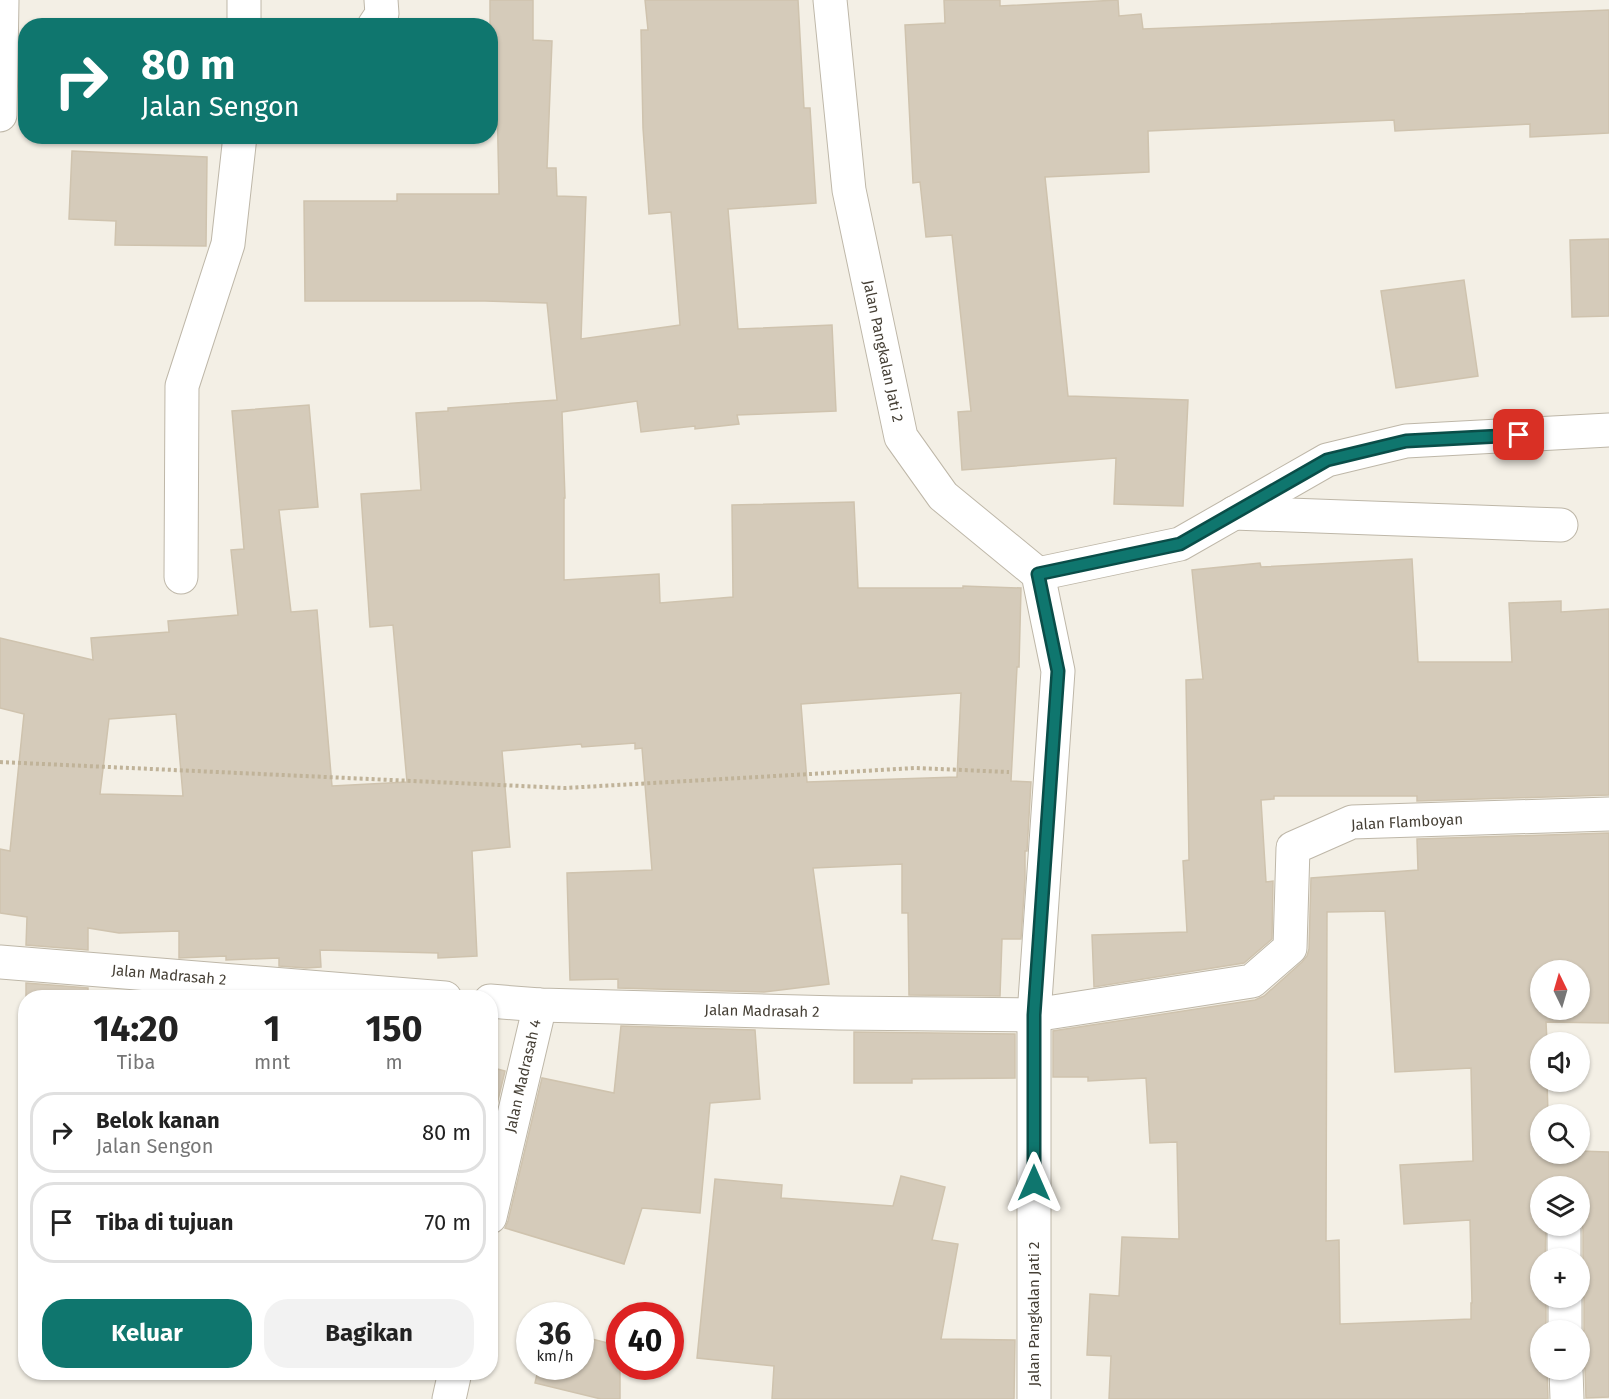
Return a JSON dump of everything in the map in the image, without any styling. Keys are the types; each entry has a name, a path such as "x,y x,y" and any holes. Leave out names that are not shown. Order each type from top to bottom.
{"street":[{"path":"0,116 2,0"},
{"path":"243,0 244,18"},
{"path":"379,18 382,14 381,0"},
{"name":"Jalan Pangkalan Jati 2","path":"830,0 849,190 901,437 943,496 1038,574 1058,671 1034,1015 1034,1399"},
{"path":"181,577 182,386 228,244 239,144"},
{"path":"1038,574 1180,544 1327,460 1406,441 1609,430"},
{"path":"1234,513 1561,525"},
{"name":"Jalan Flamboyan","path":"1034,1015 1252,981 1290,948 1293,848 1352,822 1609,814"},
{"name":"Jalan Madrasah 2","path":"0,962 346,990"},
{"name":"Jalan Madrasah 2","path":"498,1002 540,1005 839,1013 1034,1015"},
{"name":"Jalan Madrasah 4","path":"498,1183 540,1005"},
{"path":"449,1399 453,1380"},
{"path":"1566,1380 1567,1399"}],"path":[{"path":"0,762 565,788 915,768 1052,774"}],"building":[{"path":"490,0 533,0 533,40 552,41 547,168 556,168 557,196 586,197 581,339 680,325 671,212 649,214 643,128 641,30 648,30 645,0 798,0 804,108 810,108 816,203 728,209 738,329 832,325 836,411 737,415 739,424 641,432 637,401 562,412 565,498 564,580 659,574 660,603 733,597 732,505 854,502 858,588 963,588 963,586 1021,588 1019,667 1017,667 1011,781 1031,782 1021,939 1002,939 1000,996 909,995 908,913 902,913 902,864 813,868 829,984 764,992 618,988 618,979 570,980 567,873 652,870 642,748 635,749 635,743 582,747 581,744 502,751 510,847 472,851 477,956 438,958 438,953 320,950 321,967 306,968 279,966 279,958 226,960 226,956 179,958 179,931 119,933 88,928 88,950 26,945 27,917 0,913 0,849 10,851 24,714 0,708 0,638 93,660 91,638 169,632 168,621 238,615 231,550 244,549 232,411 309,405 318,507 279,510 291,612 317,610 332,786 407,782 393,625 370,627 361,494 421,490 416,413 448,411 448,408 557,400 547,303 305,301 304,201 397,201 397,194 499,194 498,18 490,18","holes":["961,693 957,777 807,782 801,704","176,714 183,796 100,794 109,719"]},
{"path":"944,0 1000,0 1000,6 1118,0 1119,16 1141,14 1143,29 1609,10 1609,133 1530,137 1530,124 1395,131 1394,120 1148,131 1149,172 1045,177 1068,396 1188,400 1183,506 1114,504 1116,458 962,470 958,412 971,411 952,235 926,237 920,182 913,183 905,25 945,23"},
{"path":"72,151 207,157 206,246 115,245 116,221 69,219"},
{"path":"1609,239 1609,316 1572,317 1570,240"},
{"path":"1464,280 1478,376 1396,388 1381,291"},
{"path":"1412,559 1418,662 1512,662 1509,603 1561,601 1561,612 1609,609 1609,795 1417,801 1417,796 1274,796 1274,799 1261,800 1266,882 1273,881 1272,939 1244,963 1094,987 1092,935 1187,932 1183,861 1189,860 1186,680 1203,679 1192,570 1260,563 1261,567"},
{"path":"1609,833 1609,1023 1546,1022 1546,1032 1530,1032 1530,1092 1547,1092 1548,1104 1530,1104 1530,1164 1590,1164 1590,1151 1609,1152 1609,1397 1586,1398 1585,1380 1590,1380 1590,1320 1584,1320 1584,1308 1590,1308 1590,1248 1583,1248 1583,1236 1590,1236 1590,1176 1530,1176 1530,1236 1546,1236 1545,1248 1530,1248 1530,1308 1546,1308 1546,1320 1530,1320 1530,1380 1547,1380 1548,1399 1109,1399 1111,1356 1087,1355 1090,1294 1119,1296 1122,1237 1179,1239 1177,1142 1150,1143 1146,1078 1088,1081 1088,1077 1053,1077 1053,1031 1255,1000 1264,996 1307,956 1311,878 1418,870 1417,839","holes":["1385,911 1395,1072 1471,1068 1473,1161 1400,1165 1404,1224 1470,1220 1471,1319 1340,1324 1339,1240 1326,1241 1327,912"]},
{"path":"26,983 88,988 88,990 26,990"},
{"path":"621,1026 755,1030 760,1099 710,1103 700,1213 642,1208 624,1264 505,1228 542,1078 614,1093"},
{"path":"854,1032 1015,1034 1015,1078 912,1079 912,1083 854,1083"},
{"path":"498,1069 505,1071 498,1100"},
{"path":"901,1176 945,1187 932,1240 958,1244 941,1339 1015,1340 1014,1399 772,1399 774,1366 697,1358 715,1179 782,1185 781,1198 893,1206"},
{"path":"594,1340 606,1342 606,1380 620,1380 620,1399 601,1399 535,1383 536,1380 594,1380"}],"route":[{"path":"1034,1183 1034,1015 1058,671 1038,574 1180,544 1327,460 1406,441 1519,435"}]}
